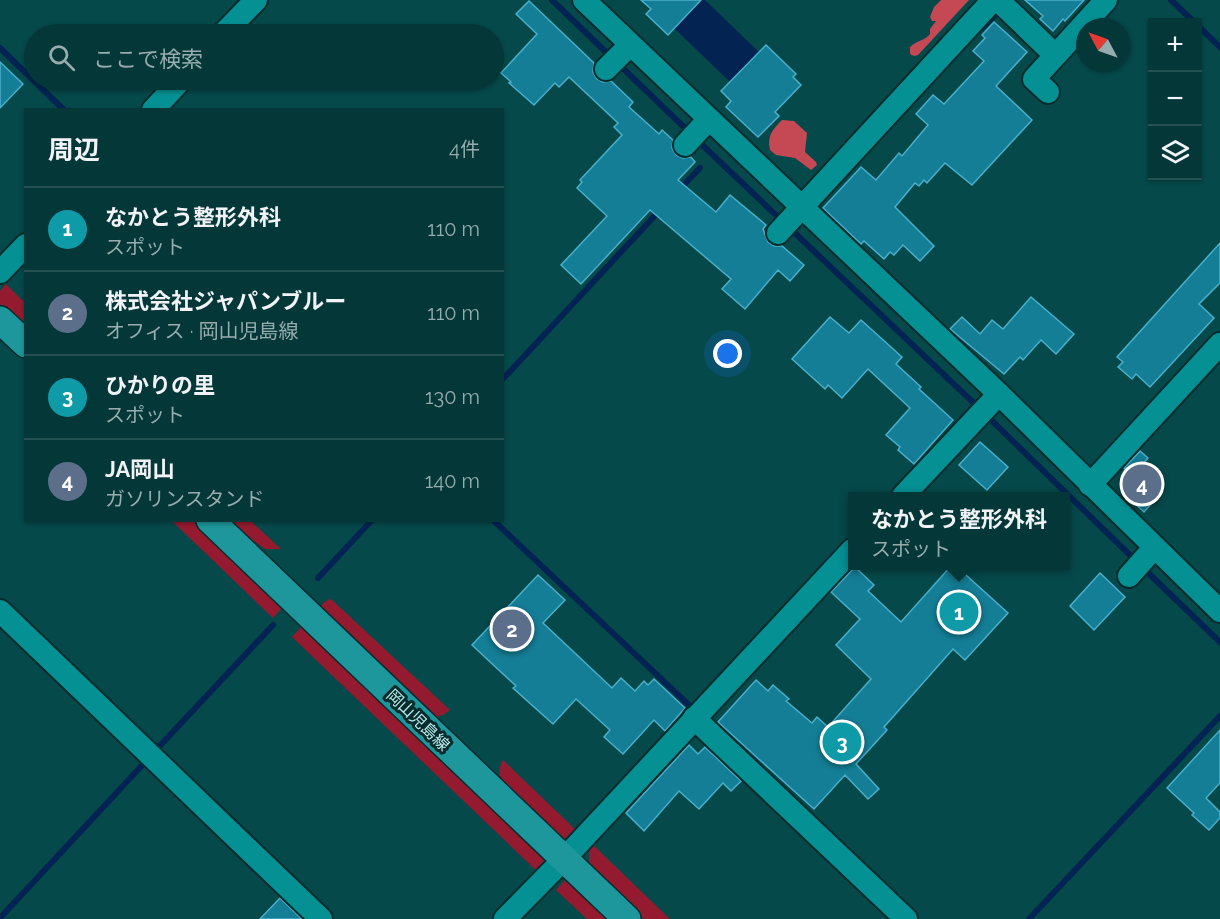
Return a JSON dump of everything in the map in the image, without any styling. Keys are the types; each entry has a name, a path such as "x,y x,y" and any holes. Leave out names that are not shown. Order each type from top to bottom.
{"main road":[{"path":"0,320 24,342"},
{"name":"岡山児島線","path":"212,522 627,919"}],"street":[{"path":"233,24 256,0"},
{"path":"584,0 616,59 987,406 1090,485 1140,563 1220,611"},
{"path":"1048,92 1034,79 1106,0"},
{"path":"788,222 1000,3 1055,55"},
{"path":"155,108 172,90"},
{"path":"0,272 24,246"},
{"path":"1090,485 1220,344"},
{"path":"907,492 987,406"},
{"path":"505,919 564,859 848,554"},
{"path":"0,611 321,919"},
{"path":"694,718 906,919"}],"shaded area":[{"path":"941,0 969,0 918,55 910,54 910,47 930,34 930,29 936,21 932,21 930,17 934,7"},
{"path":"782,120 794,121 807,133 805,152 817,165 811,170 795,158 776,155 770,150 771,134"},
{"path":"6,284 24,302 24,327 0,304 0,291"},
{"path":"173,522 194,522 281,604 282,608 273,618"},
{"path":"227,522 252,522 281,549 265,549"},
{"path":"331,599 450,710 443,715 436,717 433,715 321,611 323,603"},
{"path":"303,625 546,859 544,870 540,874 292,637"},
{"path":"503,760 577,831 570,838 563,839 503,783 499,772"},
{"path":"593,845 670,919 644,919 589,866 589,851"},
{"path":"564,881 570,882 609,919 587,919 556,890"}],"water":[{"path":"701,0 705,0 759,52 730,82 674,28"}],"building":[{"path":"641,0 701,0 668,35 646,14 651,9"},
{"path":"1025,0 1084,0 1053,31 1040,19 1043,16"},
{"path":"529,1 594,63 593,72 597,79 603,82 611,81 633,102 629,107 659,134 662,130 673,140 672,148 676,155 683,158 691,157 695,162 678,180 716,212 730,195 766,225 763,229 768,242 774,246 782,246 804,265 790,281 778,270 745,309 722,289 731,279 650,210 581,284 561,265 607,216 577,188 582,182 580,180 622,135 614,127 618,123 569,77 559,87 555,83 534,105 509,83 511,82 504,76 504,70 537,34 516,14"},
{"path":"994,22 1027,52 996,86 1032,120 972,185 945,163 927,183 924,180 919,186 915,183 895,207 934,246 920,261 903,245 894,255 890,252 884,259 864,241 861,244 823,208 861,167 876,180 899,153 902,156 928,125 916,114 933,95 944,104 984,61 973,51 985,38 982,35"},
{"path":"766,45 796,74 793,77 801,85 775,112 779,116 758,137 726,107 731,101 721,91"},
{"path":"0,62 23,84 0,108"},
{"path":"1220,243 1220,283 1199,304 1214,318 1150,387 1136,374 1132,379 1118,367 1123,362 1117,357"},
{"path":"1031,297 1074,334 1056,354 1041,340 1023,360 1020,357 1004,374 950,329 962,317 980,334 992,320 1003,329"},
{"path":"830,317 849,333 861,320 902,357 896,364 953,420 914,464 886,435 910,408 868,369 842,398 828,385 825,389 792,359"},
{"path":"980,442 1008,467 987,490 959,465"},
{"path":"1140,451 1148,458 1132,476 1124,468"},
{"path":"1139,475 1160,494 1144,512 1123,492"},
{"path":"852,570 858,570 874,585 868,591 901,622 947,570 960,570 1008,613 965,660 953,649 884,727 887,730 856,764 879,789 868,799 845,775 814,809 718,722 756,680 768,691 773,685 789,699 786,701 812,723 817,717 828,727 871,679 836,645 860,619 831,592"},
{"path":"1100,573 1125,597 1094,630 1070,606"},
{"path":"538,575 565,600 543,623 612,688 621,678 635,691 644,681 648,685 654,679 685,708 665,731 654,720 623,754 604,737 610,730 576,699 553,724 513,688 516,686 472,645"},
{"path":"1220,730 1220,783 1206,798 1220,812 1220,818 1209,830 1167,788"},
{"path":"689,745 698,754 705,747 741,781 731,791 723,783 699,809 679,791 644,831 626,813"},
{"path":"280,898 302,919 260,919"}],"waterway":[{"path":"552,0 690,133"},
{"path":"1171,0 1190,18"},
{"path":"982,28 1000,10"},
{"path":"1202,30 1220,47"},
{"path":"0,48 24,71"},
{"path":"43,90 62,108"},
{"path":"697,140 979,408"},
{"path":"678,191 700,168"},
{"path":"504,378 661,209"},
{"path":"986,415 1065,492"},
{"path":"1070,497 1136,561"},
{"path":"318,578 370,522"},
{"path":"495,522 692,708"},
{"path":"1143,568 1220,642"},
{"path":"154,750 273,625"},
{"path":"1029,919 1220,716"},
{"path":"0,918 148,759"}],"place":[{"name":"JA岡山","path":"1142,484"},
{"name":"なかとう整形外科","path":"959,612"},
{"name":"株式会社ジャパンブルー","path":"512,629"},
{"name":"ひかりの里","path":"842,742"}]}
